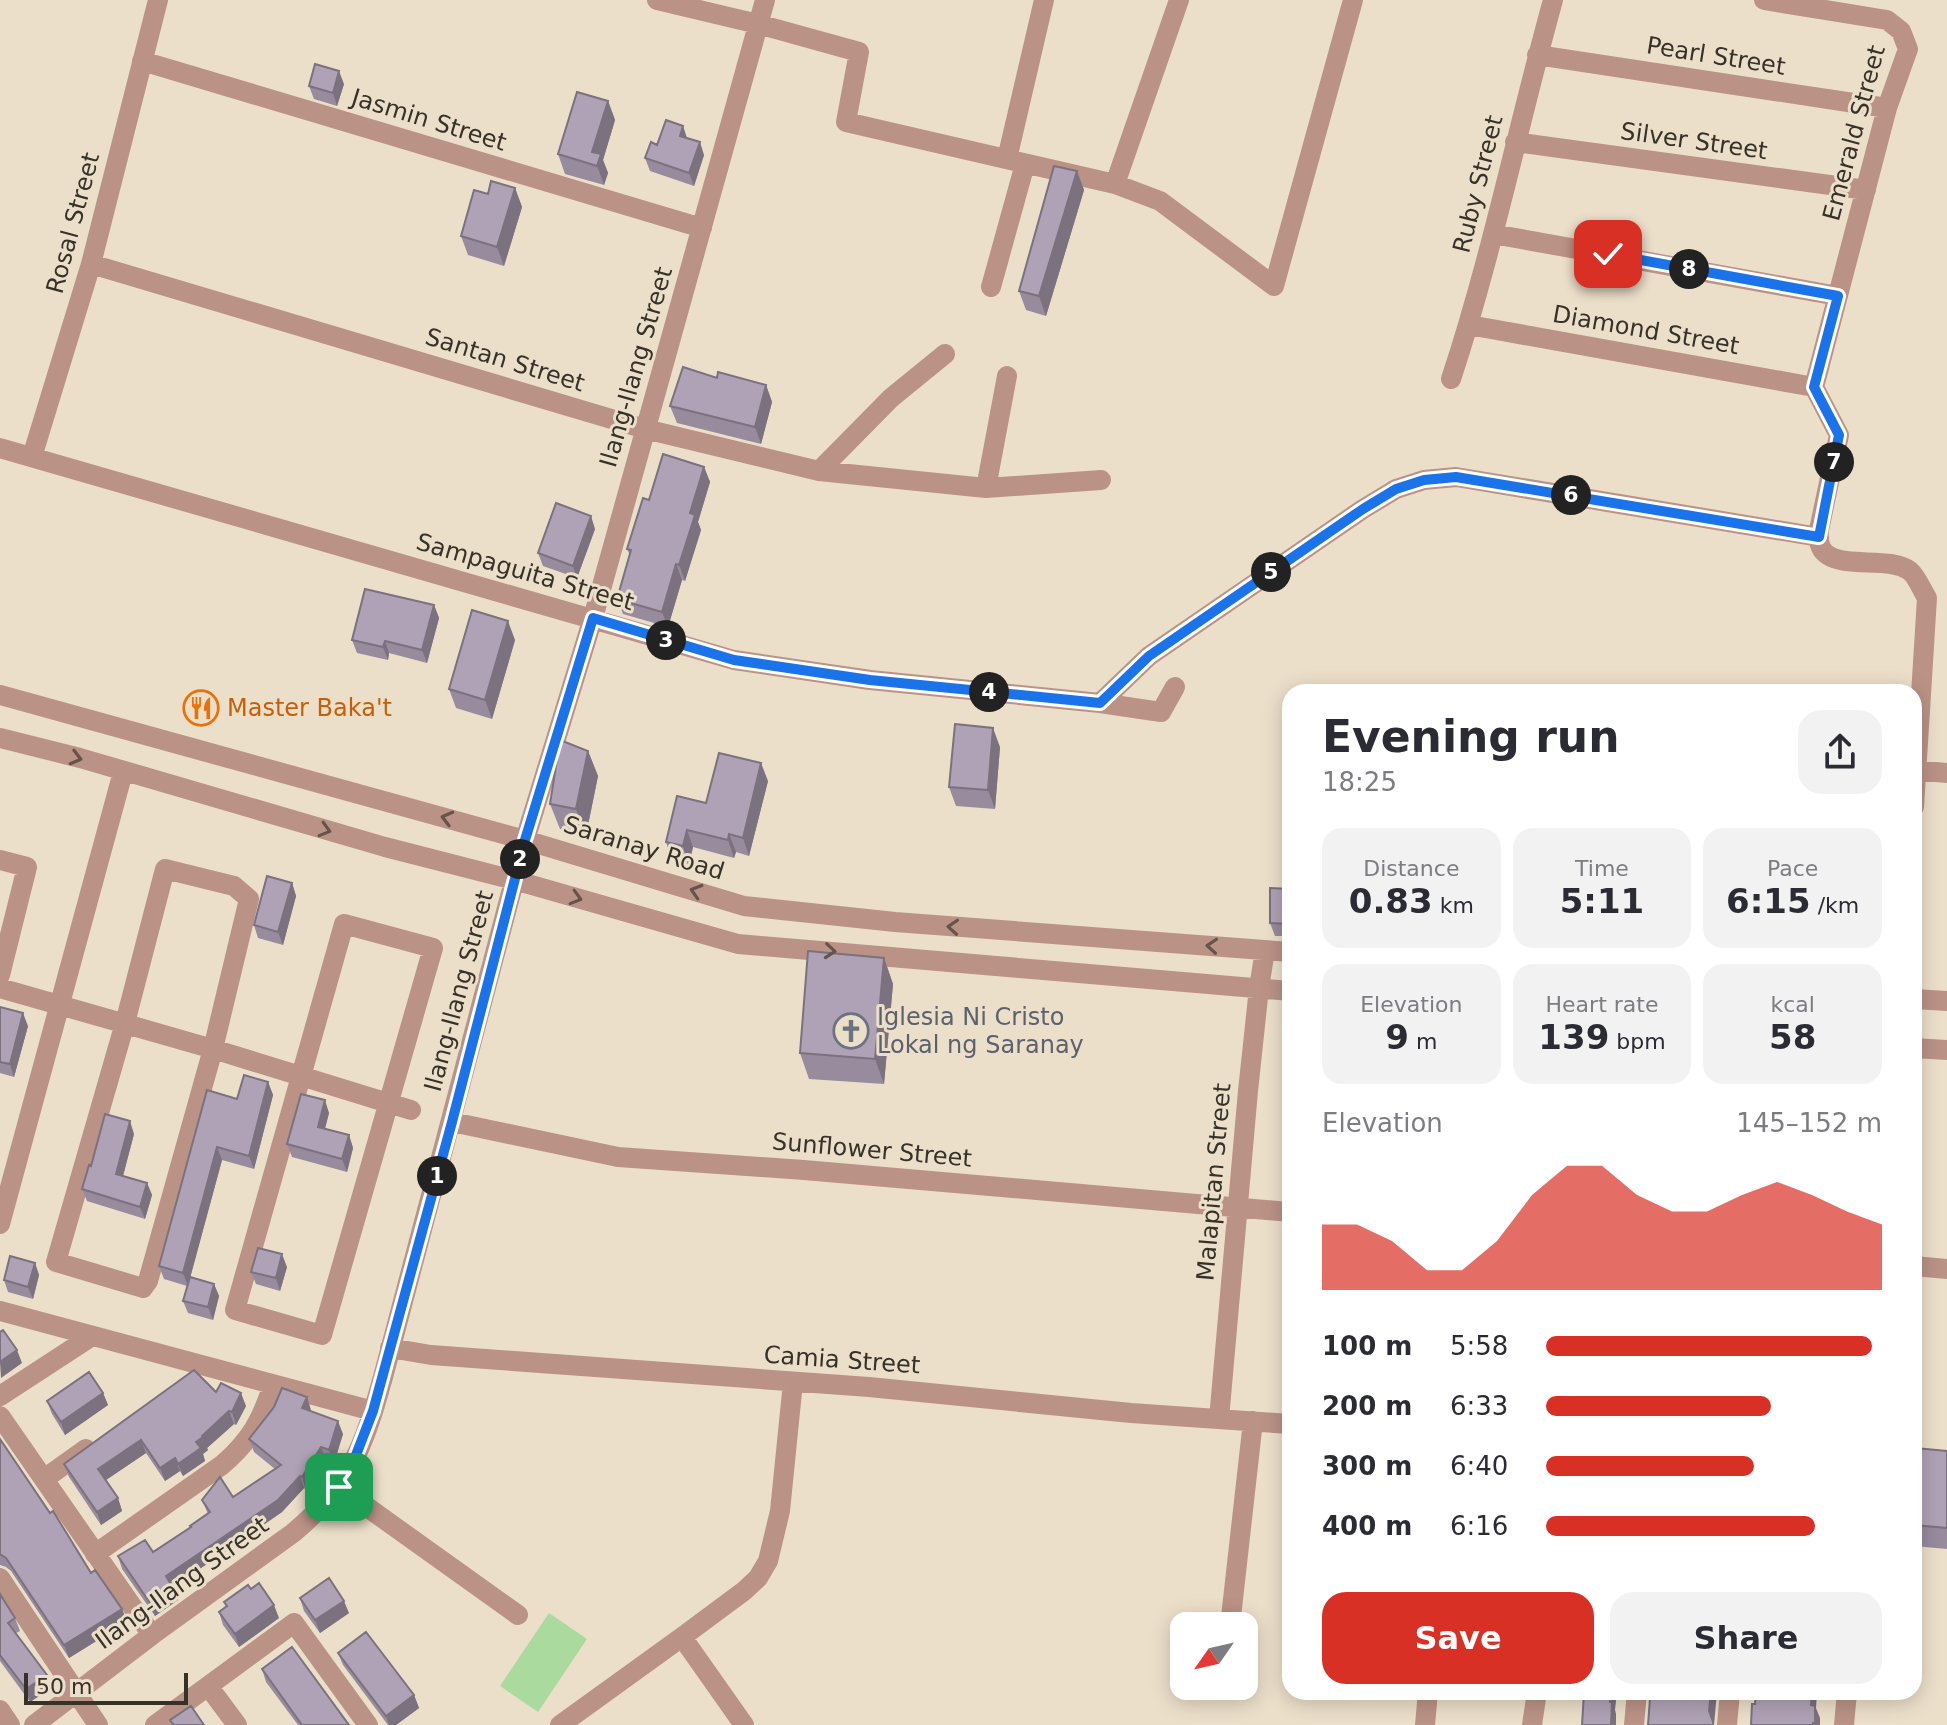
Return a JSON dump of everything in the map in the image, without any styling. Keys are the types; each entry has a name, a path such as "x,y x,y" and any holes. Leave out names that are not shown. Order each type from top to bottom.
{"street":[{"name":"Rosal Street","path":"32,457 91,264 158,0"},
{"path":"657,0 859,52 846,122 1115,184 1160,201 1274,286 1353,0"},
{"name":"Ilang-Ilang Street","path":"37,1723 293,1533 339,1487 351,1468 373,1411 525,840 593,618 765,0"},
{"path":"991,287 1044,0"},
{"path":"1115,184 1179,0"},
{"name":"Ruby Street","path":"1451,379 1469,325 1553,0"},
{"name":"Emerald Street","path":"1764,0 1887,20 1901,31 1908,49 1887,108 1814,387"},
{"name":"Pearl Street","path":"1537,55 1887,108"},
{"name":"Jasmin Street","path":"142,61 702,228"},
{"name":"Silver Street","path":"1515,142 1866,190"},
{"path":"1493,234 1838,296"},
{"name":"Santan Street","path":"91,264 645,429 819,471 986,488 1101,480"},
{"name":"Diamond Street","path":"1469,325 1814,387"},
{"path":"819,471 891,398 945,354"},
{"path":"986,488 1007,376"},
{"path":"1814,387 1839,435 1819,537 1823,552 1831,559 1891,564 1910,571 1927,598 1922,684"},
{"name":"Sampaguita Street","path":"0,448 734,660 870,680 1161,712 1175,687"},
{"path":"1100,703 1149,656 1363,509 1396,489 1424,480 1456,477 1819,537"},
{"name":"Saranay Road","path":"0,695 525,840 744,906 895,922 1282,951"},
{"path":"0,738 738,944 1282,990"},
{"path":"1922,771 1947,773"},
{"path":"0,1224 123,772"},
{"path":"0,860 27,867 0,975"},
{"path":"165,869 234,886 249,899 213,1049 148,1281 143,1288 56,1262 125,1023 165,869"},
{"path":"344,924 433,948 389,1104 322,1335 235,1310 344,924"},
{"name":"Malapitan Street","path":"1219,1419 1265,950"},
{"path":"0,988 411,1110"},
{"path":"1922,999 1947,1001"},
{"path":"1922,1048 1947,1050"},
{"name":"Sunflower Street","path":"452,1122 618,1157 1282,1211"},
{"path":"1922,1267 1947,1269"},
{"path":"0,1311 373,1411"},
{"path":"0,1396 92,1336"},
{"name":"Camia Street","path":"390,1348 431,1355 1282,1423"},
{"path":"177,1383 201,1365"},
{"path":"560,1725 758,1578 768,1561 780,1511 793,1382"},
{"path":"95,1554 237,1452 260,1421 273,1384"},
{"path":"0,1416 152,1635"},
{"path":"1232,1612 1253,1421"},
{"path":"44,1479 104,1435"},
{"path":"339,1487 518,1615"},
{"path":"0,1578 98,1725"},
{"path":"155,1725 294,1623 368,1725"},
{"path":"682,1637 744,1725"},
{"path":"208,1686 237,1725"},
{"path":"1425,1725 1427,1700"},
{"path":"1532,1725 1536,1700"},
{"path":"1634,1725 1636,1700"},
{"path":"1727,1725 1729,1700"},
{"path":"1844,1725 1846,1700"},
{"path":"0,1710 10,1725"}],"green space":[{"path":"549,1613 587,1639 538,1712 500,1686"}],"building":[{"path":"315,64 339,71 333,93 309,86"},
{"path":"577,92 608,101 592,152 601,154 597,166 558,154"},
{"path":"666,120 683,126 680,136 700,142 689,173 645,158 651,142 657,145"},
{"path":"1054,166 1077,171 1039,296 1019,291"},
{"path":"491,181 515,188 497,247 461,236 474,190 488,194"},
{"path":"683,367 717,378 718,372 766,385 755,427 670,406"},
{"path":"663,454 704,467 690,513 695,515 662,612 617,599 631,550 627,549 643,498 649,500"},
{"path":"556,503 591,516 573,566 538,553"},
{"path":"365,589 434,605 422,650 385,641 383,647 352,640"},
{"path":"472,610 508,621 485,700 449,689"},
{"path":"955,724 993,728 988,790 949,787"},
{"path":"560,740 588,751 576,809 550,804"},
{"path":"719,753 761,763 743,838 729,834 728,840 687,830 683,846 666,842 677,796 706,803"},
{"path":"267,876 292,883 278,932 254,925"},
{"path":"1270,888 1282,889 1282,924 1270,923"},
{"name":"Iglesia Ni Cristo Lokal ng Saranay","path":"808,951 884,958 875,1059 800,1053"},
{"path":"0,1007 23,1013 10,1064 0,1062"},
{"path":"244,1075 268,1082 249,1156 217,1147 183,1273 159,1266 207,1090 237,1099"},
{"path":"301,1094 325,1100 318,1127 349,1135 342,1159 287,1144"},
{"path":"105,1114 130,1121 116,1174 147,1183 140,1207 82,1189"},
{"path":"258,1248 282,1254 276,1278 251,1272"},
{"path":"10,1256 35,1263 28,1287 4,1280"},
{"path":"190,1277 214,1284 208,1307 183,1301"},
{"path":"3,1330 17,1350 0,1362 0,1332"},
{"path":"194,1370 216,1392 221,1383 241,1393 232,1412 229,1411 196,1442 201,1448 178,1464 175,1458 160,1468 141,1440 98,1469 118,1498 97,1512 64,1464"},
{"path":"89,1372 103,1393 61,1422 47,1401"},
{"path":"282,1388 307,1397 302,1408 338,1421 329,1450 321,1447 302,1477 278,1500 166,1576 173,1588 150,1603 118,1556 145,1540 153,1552 191,1527 210,1512 202,1500 220,1477 233,1497 281,1465 249,1439 274,1407"},
{"path":"0,1439 50,1513 53,1511 91,1573 95,1570 122,1609 64,1645 6,1558 0,1554"},
{"path":"1922,1449 1947,1451 1947,1528 1922,1526"},
{"path":"329,1578 344,1601 315,1620 300,1598"},
{"path":"259,1583 274,1605 235,1634 219,1612 227,1606 224,1602 248,1585 251,1589"},
{"path":"0,1594 15,1618 8,1623 47,1675 26,1689 0,1655"},
{"path":"366,1632 414,1695 386,1716 338,1653"},
{"path":"292,1647 349,1725 302,1725 262,1669"},
{"path":"1584,1700 1612,1702 1611,1725 1582,1725"},
{"path":"1650,1700 1710,1700 1713,1725 1648,1725"},
{"path":"1755,1700 1811,1700 1811,1705 1815,1706 1815,1724 1751,1725 1752,1704"},
{"path":"191,1706 204,1725 172,1725 170,1720"}],"place":[{"name":"Master Baka't","path":"201,708"},
{"name":"Iglesia Ni Cristo Lokal ng Saranay","path":"851,1031"}],"route":[{"path":"339,1487 351,1468 373,1411 525,840 593,618 734,660 870,680 1100,703 1149,656 1363,509 1396,489 1424,480 1456,477 1513,485 1819,537 1839,435 1814,387 1838,296 1608,254"}]}
